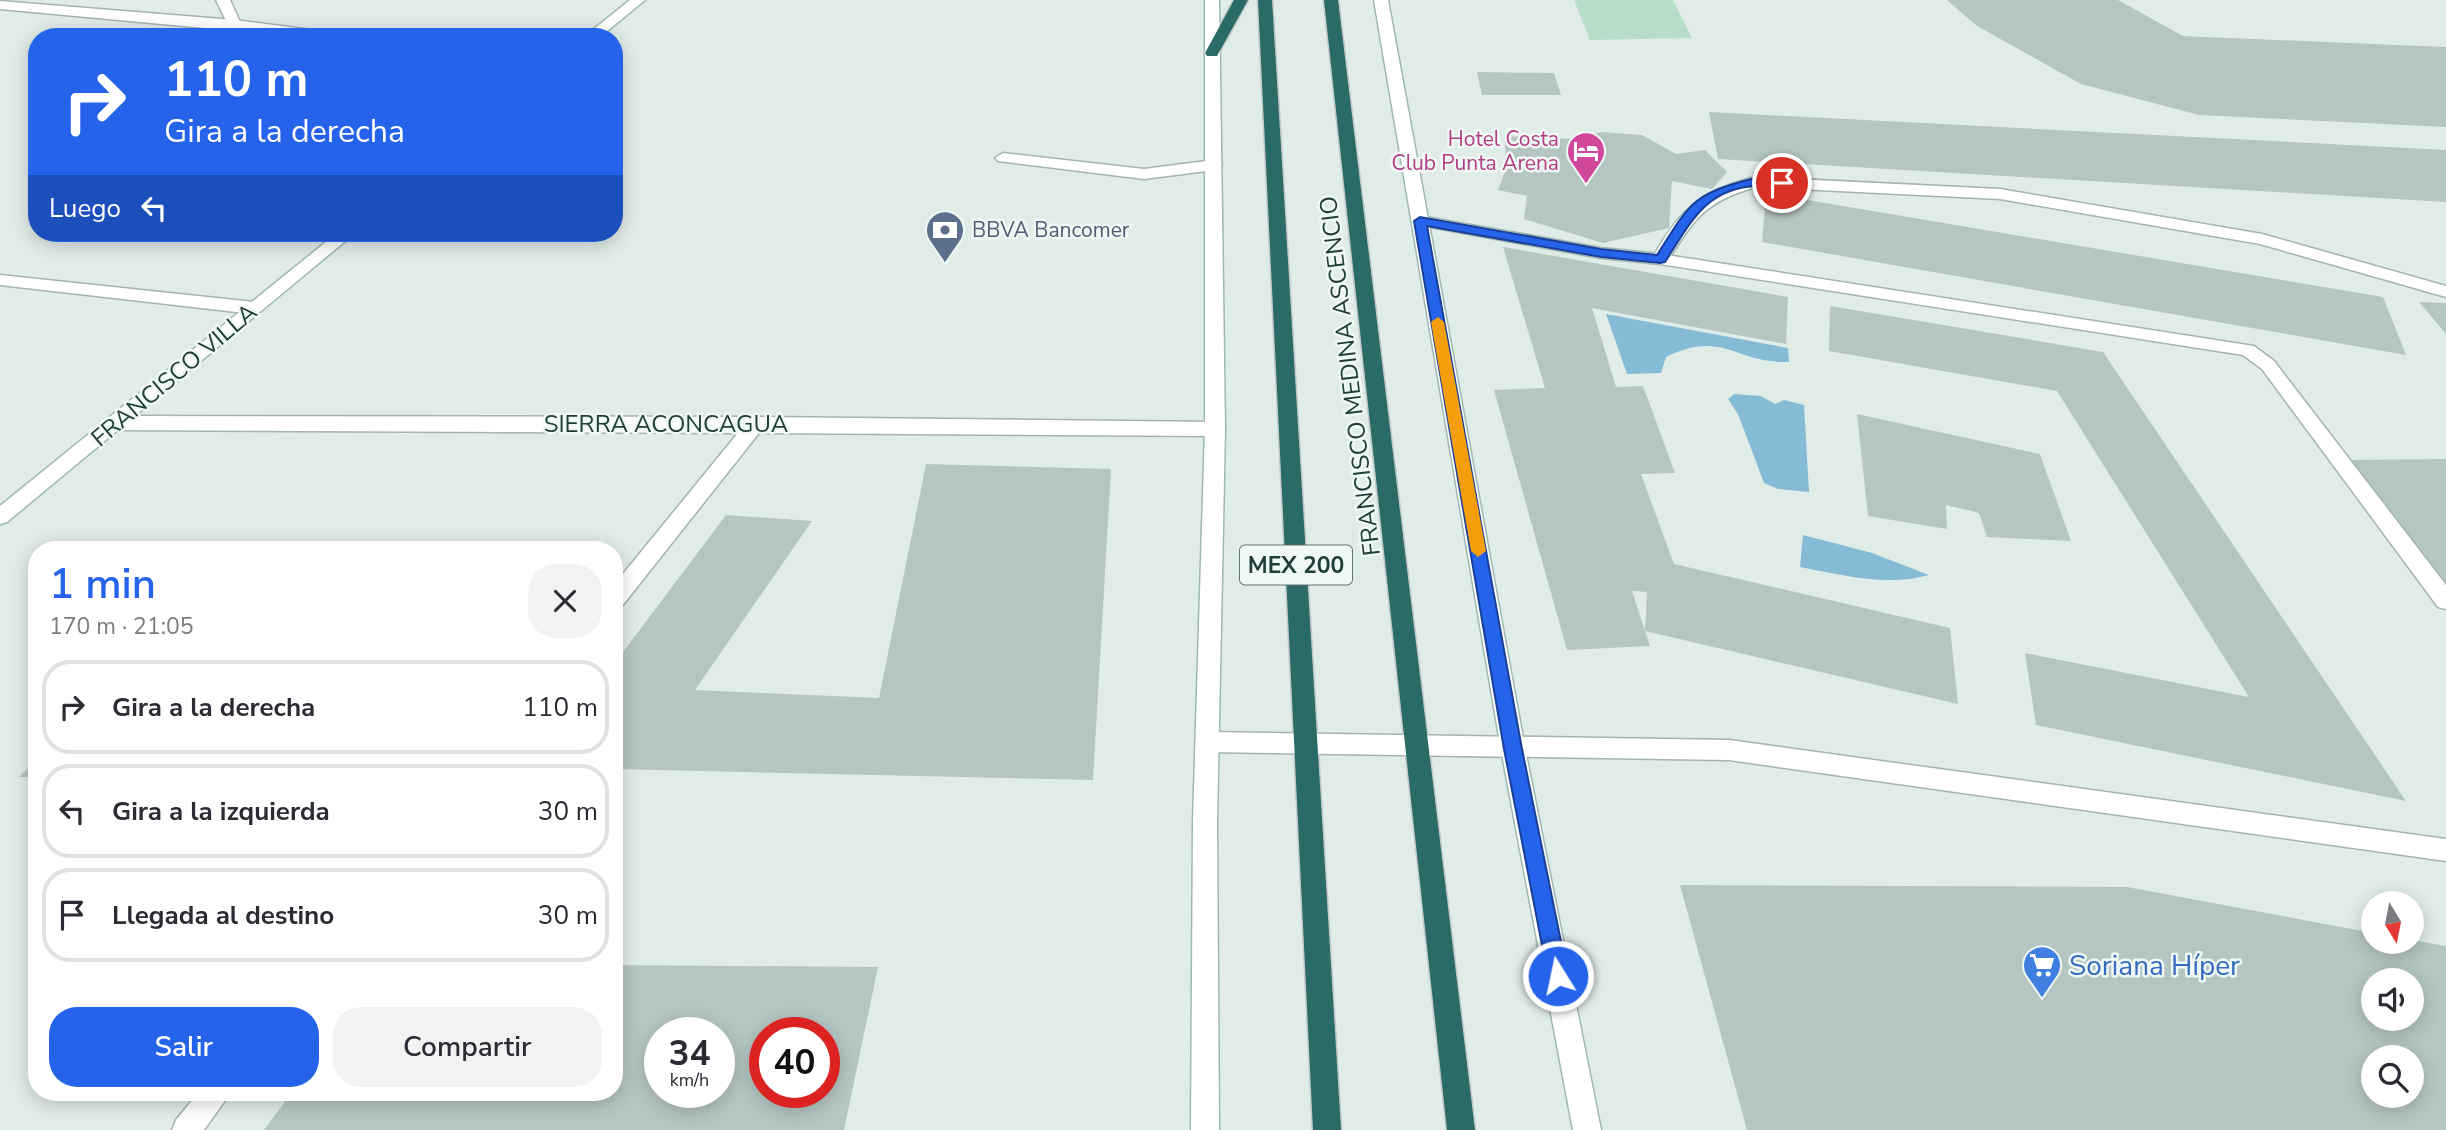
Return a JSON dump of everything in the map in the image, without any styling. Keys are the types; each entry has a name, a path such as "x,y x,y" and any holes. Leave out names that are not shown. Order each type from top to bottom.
{"highway":[{"path":"1212,53 1241,0"},
{"name":"MEX 200","path":"1265,0 1327,1130"},
{"name":"FRANCISCO MEDINA ASCENCIO","path":"1331,0 1461,1130"}],"street":[{"path":"223,0 234,24"},
{"path":"602,28 638,0"},
{"path":"1205,1130 1207,742 1215,429 1212,0"},
{"path":"1381,0 1513,749 1587,1130"},
{"path":"0,5 265,28"},
{"path":"1003,158 1144,174 1214,164"},
{"path":"1660,259 1693,207 1721,190 1755,182 2000,194 2262,239 2446,292"},
{"path":"1420,221 1601,253 1660,259 2248,349 2268,365 2446,601"},
{"name":"FRANCISCO VILLA","path":"0,517 336,242"},
{"path":"0,279 254,308"},
{"name":"SIERRA ACONCAGUA","path":"116,423 756,424 1215,429"},
{"path":"623,589 756,424"},
{"path":"1207,742 1513,749 1729,750 2446,850"},
{"path":"186,1130 210,1101"}],"green space":[{"path":"1574,0 1673,0 1692,38 1590,40"}],"water":[{"path":"1606,314 1788,348 1789,362 1771,361 1702,346 1666,357 1661,373 1627,374"},
{"path":"1734,394 1761,396 1775,404 1784,400 1804,405 1809,492 1778,489 1764,483 1738,414 1728,399"},
{"path":"1803,535 1872,553 1929,575 1881,580 1800,567"}],"building":[{"path":"1947,0 2118,0 2183,36 2446,47 2446,127 2199,115 2081,84 1977,26"},
{"path":"1477,72 1554,73 1561,95 1482,95"},
{"path":"1709,112 2446,150 2446,202 1718,159"},
{"name":"Hotel Costa Club Punta Arena","path":"1601,132 1642,135 1676,154 1705,150 1727,172 1712,189 1672,181 1669,228 1603,243 1524,219 1527,196 1498,190 1507,166 1504,136 1577,139"},
{"path":"1766,193 2383,297 2406,355 1762,242"},
{"path":"1503,247 1788,297 1786,344 1592,308 1616,387 1643,386 1675,473 1641,474 1674,564 1950,628 1958,704 1645,631 1650,646 1567,650 1494,390 1545,388","holes":["1632,591 1647,592 1645,631"]},
{"path":"2419,302 2446,303 2446,334"},
{"path":"1830,306 2103,352 2406,801 2036,725 2025,653 2249,697 2057,391 1829,351"},
{"path":"1857,414 2040,454 2071,541 1987,537 1979,513 1946,505 1947,529 1868,516"},
{"path":"2446,459 2446,587 2344,460"},
{"path":"926,464 1111,469 1093,780 623,769 623,652 726,515 812,521 695,690 879,698"},
{"path":"28,768 28,777 19,777"},
{"name":"Soriana Híper","path":"1680,885 2127,887 2361,931 2361,954 2424,954 2424,942 2446,946 2446,1130 1747,1130"},
{"path":"623,965 878,967 844,1130 264,1130 285,1101 623,1101"}],"slow traffic":[{"path":"1438,322 1478,551"}],"place":[{"name":"Hotel Costa Club Punta Arena","path":"1586,185"},
{"name":"BBVA Bancomer","path":"945,264"},
{"name":"Soriana Híper","path":"2042,999"}],"route":[{"path":"1558,976 1530,821 1513,749 1420,221 1601,253 1660,259 1671,237 1693,207 1721,190 1755,182 1782,183"}]}
